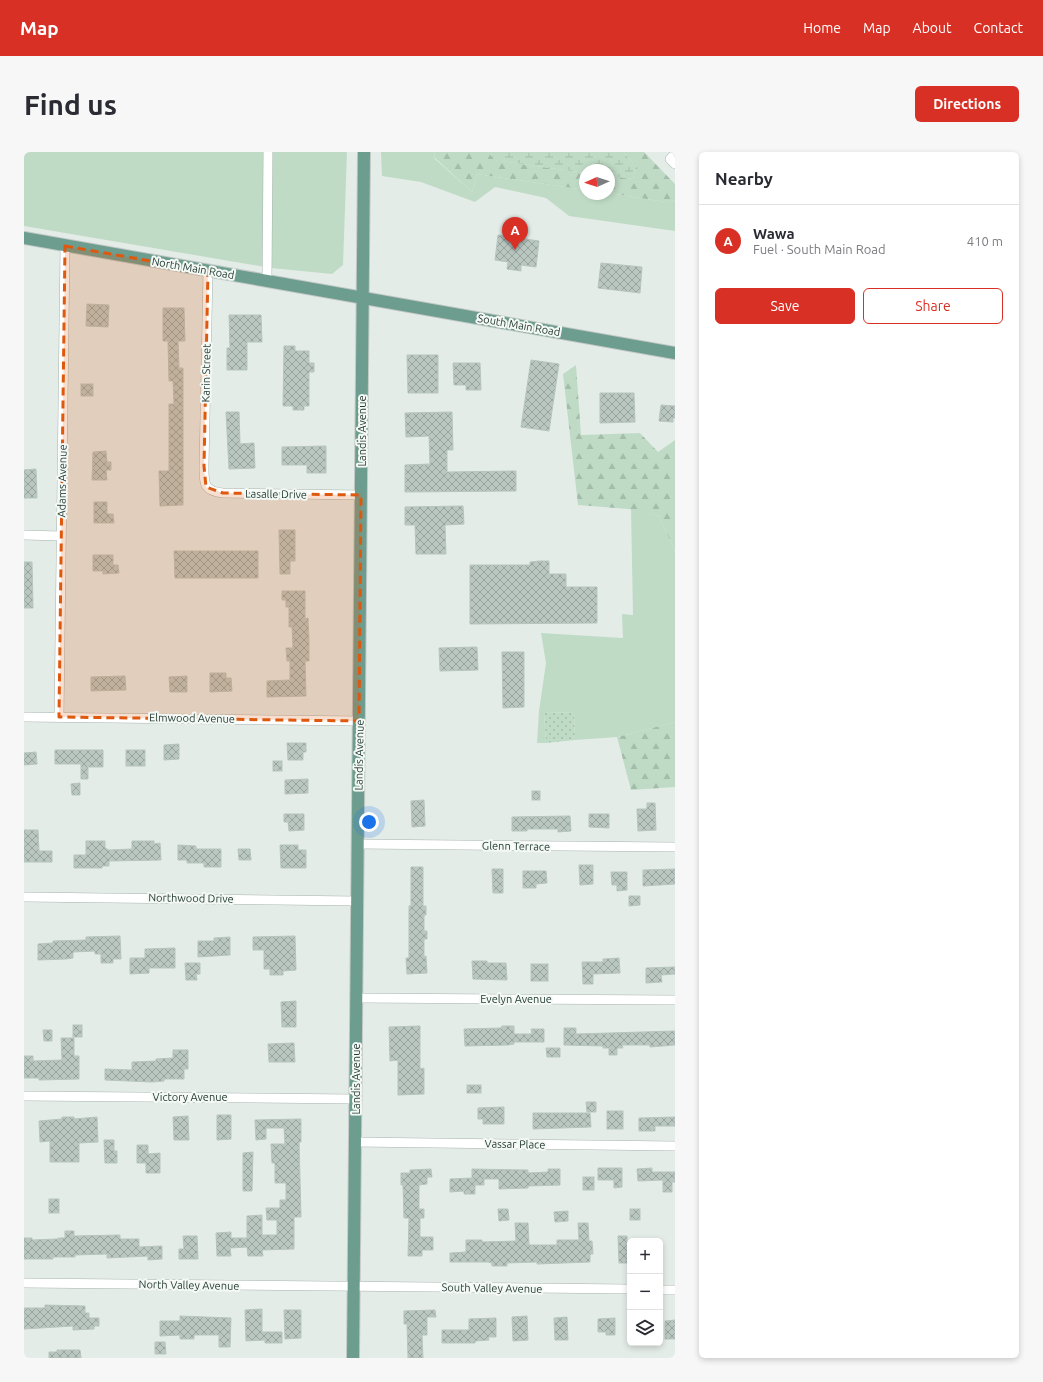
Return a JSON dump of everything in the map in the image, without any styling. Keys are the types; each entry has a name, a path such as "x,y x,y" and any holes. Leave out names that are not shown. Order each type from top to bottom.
{"main road":[{"name":"Landis Avenue","path":"353,1358 364,152"},
{"name":"North Main Road","path":"24,238 363,297"},
{"name":"South Main Road","path":"363,297 675,353"}],"street":[{"path":"267,281 268,152"},
{"name":"Adams Avenue","path":"59,717 65,246"},
{"name":"Karin Street","path":"204,474 208,271"},
{"name":"Lasalle Drive","path":"204,474 206,487 216,492 361,495"},
{"path":"24,535 61,536"},
{"name":"Elmwood Avenue","path":"24,717 359,720"},
{"name":"Glenn Terrace","path":"358,844 675,847"},
{"name":"Northwood Drive","path":"24,897 357,901"},
{"name":"Evelyn Avenue","path":"356,998 675,1000"},
{"name":"Victory Avenue","path":"24,1096 355,1099"},
{"name":"Vassar Place","path":"355,1142 675,1146"},
{"name":"North Valley Avenue","path":"24,1283 354,1287"},
{"name":"South Valley Avenue","path":"354,1287 627,1289"},
{"path":"663,1290 675,1290"}],"highlighted area":[{"path":"65,246 208,271 204,466 206,487 223,493 361,495 359,721 59,717"}],"green space":[{"path":"24,152 347,152 343,265 332,274 271,268 24,226"},
{"path":"381,152 435,152 434,158 472,192 477,174 579,189 579,200 615,200 615,194 665,202 675,200 675,231 569,216 546,198 495,187 475,202 421,182 382,176"},
{"path":"435,152 488,152 495,160 579,172 579,189 477,174 472,192 434,157"},
{"path":"488,152 623,152 636,166 633,179 615,177 615,164 579,164 579,172 495,160"},
{"path":"623,152 644,152 675,184 675,200 665,202 615,194 615,177 633,179 636,166"},
{"path":"576,365 581,435 640,433 658,452 675,440 675,551 659,516 628,509 578,505 563,374"},
{"path":"631,509 659,516 675,551 675,722 617,737 575,740 574,712 544,713 546,743 537,743 539,711 546,663 541,633 623,638 622,614 633,615"},
{"path":"574,712 575,740 546,743 544,713"},
{"path":"675,722 675,787 631,790 617,737"}],"building":[{"path":"498,235 539,241 536,267 521,265 521,271 507,269 508,262 495,260"},
{"path":"601,263 642,267 640,293 598,288"},
{"path":"87,304 109,305 108,327 86,326"},
{"path":"163,308 184,308 185,341 178,341 179,368 183,368 183,505 160,506 159,471 169,471 169,404 174,404 173,381 169,381 168,341 163,341"},
{"path":"229,315 261,315 262,342 247,342 247,370 227,370 227,348 230,348"},
{"path":"284,346 295,346 295,351 309,351 309,363 314,363 314,372 309,372 309,406 304,406 304,410 293,410 293,406 283,406"},
{"path":"407,355 438,355 438,393 408,393"},
{"path":"531,360 559,364 549,431 521,427"},
{"path":"453,363 480,363 481,390 466,390 466,385 454,385"},
{"path":"81,384 93,384 93,396 81,396"},
{"path":"600,393 634,393 635,422 600,423"},
{"path":"661,405 675,406 675,418 673,418 673,422 659,421"},
{"path":"226,412 239,412 240,444 254,443 255,468 229,469"},
{"path":"452,412 453,450 447,450 447,472 516,471 516,491 405,492 405,465 430,464 429,436 406,437 405,413"},
{"path":"326,446 326,473 307,473 307,465 282,465 282,447"},
{"path":"106,451 107,462 111,462 111,470 106,470 107,480 92,480 93,452"},
{"path":"36,469 37,498 24,498 24,470"},
{"path":"94,502 107,502 107,514 113,514 114,523 94,523"},
{"path":"463,506 464,524 445,525 446,554 416,554 415,525 405,525 405,507"},
{"path":"279,530 295,530 295,561 290,561 290,574 280,574"},
{"path":"174,551 258,551 258,578 175,578"},
{"path":"93,555 113,555 113,565 118,565 119,573 103,574 103,571 93,571"},
{"path":"549,561 549,574 566,574 566,587 597,587 597,623 470,624 470,565 530,565 530,562"},
{"path":"24,562 32,562 33,608 24,608"},
{"path":"282,591 305,591 305,619 308,618 309,641 309,661 305,661 306,696 267,697 267,681 290,680 290,661 287,661 286,648 293,648 292,627 289,627 289,607 286,607 286,600 282,600"},
{"path":"477,647 478,670 440,671 439,648"},
{"path":"502,652 524,652 524,707 503,708"},
{"path":"210,673 226,673 226,678 231,678 232,691 210,692"},
{"path":"125,676 126,690 91,691 91,677"},
{"path":"187,676 187,692 170,692 169,677"},
{"path":"287,743 306,743 306,752 303,752 303,760 288,760"},
{"path":"179,744 179,759 164,760 164,745"},
{"path":"55,750 103,750 103,767 88,767 88,779 81,779 81,764 55,764"},
{"path":"126,750 145,750 145,766 126,766"},
{"path":"36,752 37,764 24,765 24,753"},
{"path":"273,761 282,761 282,771 273,771"},
{"path":"308,779 308,793 285,794 285,780"},
{"path":"80,783 80,795 72,795 71,784"},
{"path":"532,791 540,791 540,800 532,800"},
{"path":"424,800 425,826 412,827 411,801"},
{"path":"647,803 655,803 656,830 638,831 637,809 647,809"},
{"path":"284,814 304,814 304,830 289,831 288,822 284,822"},
{"path":"589,814 609,814 609,828 589,827"},
{"path":"570,816 571,831 558,832 558,829 527,829 527,831 512,831 512,817"},
{"path":"24,830 38,830 39,851 52,851 52,862 24,862"},
{"path":"86,841 105,841 105,848 109,850 132,849 132,841 154,841 154,844 160,843 161,860 109,861 109,866 102,866 102,868 74,868 74,855 86,855"},
{"path":"178,845 196,846 196,849 221,849 221,867 204,867 204,863 187,863 187,860 178,860"},
{"path":"280,845 298,845 298,850 306,850 306,868 281,868"},
{"path":"238,849 250,849 251,860 239,860"},
{"path":"579,865 593,865 593,884 580,885"},
{"path":"411,867 423,867 423,906 426,906 426,915 424,915 424,931 427,931 427,939 424,939 424,957 426,956 427,973 407,974 406,958 409,958"},
{"path":"492,869 503,869 503,893 493,893"},
{"path":"675,869 675,884 643,886 643,870"},
{"path":"523,871 546,871 547,883 536,884 536,888 523,888"},
{"path":"611,872 627,872 627,890 617,891 617,885 612,885"},
{"path":"629,896 640,896 640,905 629,906"},
{"path":"120,936 121,959 113,959 113,963 101,963 101,954 95,954 95,951 73,952 73,958 38,960 38,944 53,943 53,941 86,940 86,937"},
{"path":"295,936 296,970 283,971 283,975 270,975 270,969 264,969 264,950 253,950 253,937"},
{"path":"230,937 230,955 198,957 198,941 214,941 214,938"},
{"path":"175,948 175,968 149,968 149,973 130,974 130,958 145,958 145,949"},
{"path":"619,958 620,973 593,974 593,984 583,984 582,962 603,962 603,959"},
{"path":"472,961 506,963 507,980 473,979"},
{"path":"185,963 200,963 200,974 196,974 197,980 186,980"},
{"path":"531,964 548,964 548,981 531,981"},
{"path":"675,967 675,974 661,975 662,982 646,983 646,968"},
{"path":"296,1001 296,1027 282,1027 281,1002"},
{"path":"73,1025 82,1025 82,1037 73,1037"},
{"path":"420,1026 420,1069 424,1068 424,1094 398,1095 398,1060 390,1061 389,1027"},
{"path":"502,1026 514,1026 514,1034 532,1034 531,1029 544,1029 544,1042 514,1042 514,1044 508,1045 465,1046 464,1029 501,1028"},
{"path":"564,1028 576,1028 576,1034 675,1031 675,1045 650,1047 650,1045 622,1045 623,1048 617,1048 617,1055 609,1055 609,1048 603,1048 603,1046 564,1045"},
{"path":"43,1030 52,1030 52,1041 44,1041"},
{"path":"61,1038 74,1038 74,1056 79,1056 79,1079 39,1080 39,1078 24,1078 24,1056 33,1056 33,1061 62,1060"},
{"path":"294,1043 295,1062 269,1062 268,1044"},
{"path":"546,1048 560,1048 560,1057 547,1057"},
{"path":"173,1050 188,1050 188,1069 184,1069 184,1079 164,1079 164,1081 152,1082 105,1080 105,1069 132,1070 132,1062 156,1061 156,1059 173,1058"},
{"path":"467,1085 481,1085 481,1093 467,1093"},
{"path":"586,1102 596,1102 596,1112 587,1112"},
{"path":"504,1107 504,1124 483,1124 483,1119 478,1119 478,1108"},
{"path":"607,1111 623,1111 623,1129 607,1129"},
{"path":"533,1113 590,1113 591,1127 533,1129"},
{"path":"217,1115 231,1115 231,1139 217,1140"},
{"path":"188,1116 189,1140 174,1140 173,1117"},
{"path":"62,1117 74,1117 74,1119 97,1117 98,1142 79,1143 79,1162 50,1162 50,1141 40,1142 39,1121 62,1119"},
{"path":"675,1117 675,1126 655,1126 655,1131 639,1131 639,1118"},
{"path":"301,1119 301,1142 299,1142 301,1217 294,1217 294,1249 262,1250 263,1256 248,1256 247,1247 230,1248 231,1256 217,1256 216,1233 231,1232 231,1238 247,1238 247,1216 262,1215 262,1235 277,1235 277,1220 267,1220 266,1208 280,1208 280,1200 286,1200 286,1183 275,1183 275,1163 272,1163 271,1144 285,1144 284,1128 266,1128 266,1139 256,1140 255,1120"},
{"path":"104,1140 114,1140 114,1151 117,1151 117,1163 105,1163"},
{"path":"137,1145 148,1145 148,1154 160,1153 160,1173 146,1173 146,1163 137,1163"},
{"path":"253,1152 252,1191 243,1191 243,1153"},
{"path":"598,1168 622,1168 622,1187 614,1188 614,1180 598,1180"},
{"path":"652,1168 652,1172 675,1172 675,1182 672,1182 672,1192 663,1192 663,1180 638,1181 637,1169"},
{"path":"431,1169 432,1177 427,1177 427,1184 419,1185 419,1209 424,1209 424,1218 420,1218 420,1237 433,1237 433,1250 422,1250 422,1256 408,1256 409,1218 404,1218 401,1173 410,1173 410,1170"},
{"path":"472,1169 528,1170 528,1173 548,1172 548,1169 560,1169 560,1185 499,1189 499,1179 484,1179 484,1185 475,1185 475,1194 464,1194 464,1191 450,1192 450,1179 472,1178"},
{"path":"583,1177 594,1177 594,1190 583,1190"},
{"path":"49,1199 59,1199 59,1213 49,1213"},
{"path":"498,1209 508,1209 509,1220 499,1221"},
{"path":"630,1209 640,1209 640,1220 630,1220"},
{"path":"568,1211 568,1221 555,1222 554,1212"},
{"path":"515,1223 528,1223 529,1245 557,1245 557,1240 579,1240 578,1223 588,1223 589,1241 592,1241 593,1254 590,1254 590,1262 537,1264 537,1262 507,1263 507,1266 492,1266 492,1263 487,1262 450,1262 450,1253 466,1252 466,1240 482,1240 482,1242 516,1241"},
{"path":"65,1231 74,1231 74,1236 120,1235 120,1239 139,1239 139,1247 162,1246 162,1259 148,1260 148,1256 107,1258 107,1254 75,1255 75,1257 53,1257 53,1259 24,1259 24,1238 32,1238 32,1240 65,1238"},
{"path":"183,1236 197,1236 198,1259 179,1259 179,1249 184,1249"},
{"path":"618,1236 627,1236 627,1263 619,1263"},
{"path":"45,1305 85,1306 85,1313 89,1313 89,1318 99,1318 99,1326 94,1326 94,1329 73,1330 73,1326 24,1329 24,1308 45,1308"},
{"path":"262,1309 262,1332 282,1332 282,1343 265,1343 265,1340 246,1341 245,1310"},
{"path":"284,1310 301,1310 301,1338 285,1339"},
{"path":"435,1310 436,1317 427,1317 427,1335 422,1335 423,1358 408,1358 407,1324 404,1324 404,1311"},
{"path":"180,1316 231,1318 230,1347 219,1347 219,1335 194,1335 194,1339 180,1339 180,1335 160,1336 160,1321 180,1321"},
{"path":"527,1316 528,1340 513,1341 512,1317"},
{"path":"567,1317 568,1340 555,1340 554,1318"},
{"path":"496,1318 496,1337 488,1337 489,1340 475,1341 475,1343 442,1343 442,1330 469,1330 469,1319"},
{"path":"615,1318 615,1335 606,1335 606,1332 598,1332 598,1319"},
{"path":"675,1320 675,1339 665,1339 665,1321"},
{"path":"155,1342 165,1342 166,1354 155,1354"},
{"path":"57,1350 80,1350 81,1358 49,1358 49,1352 57,1352"}],"place":[{"name":"Wawa","path":"515,250"}]}
